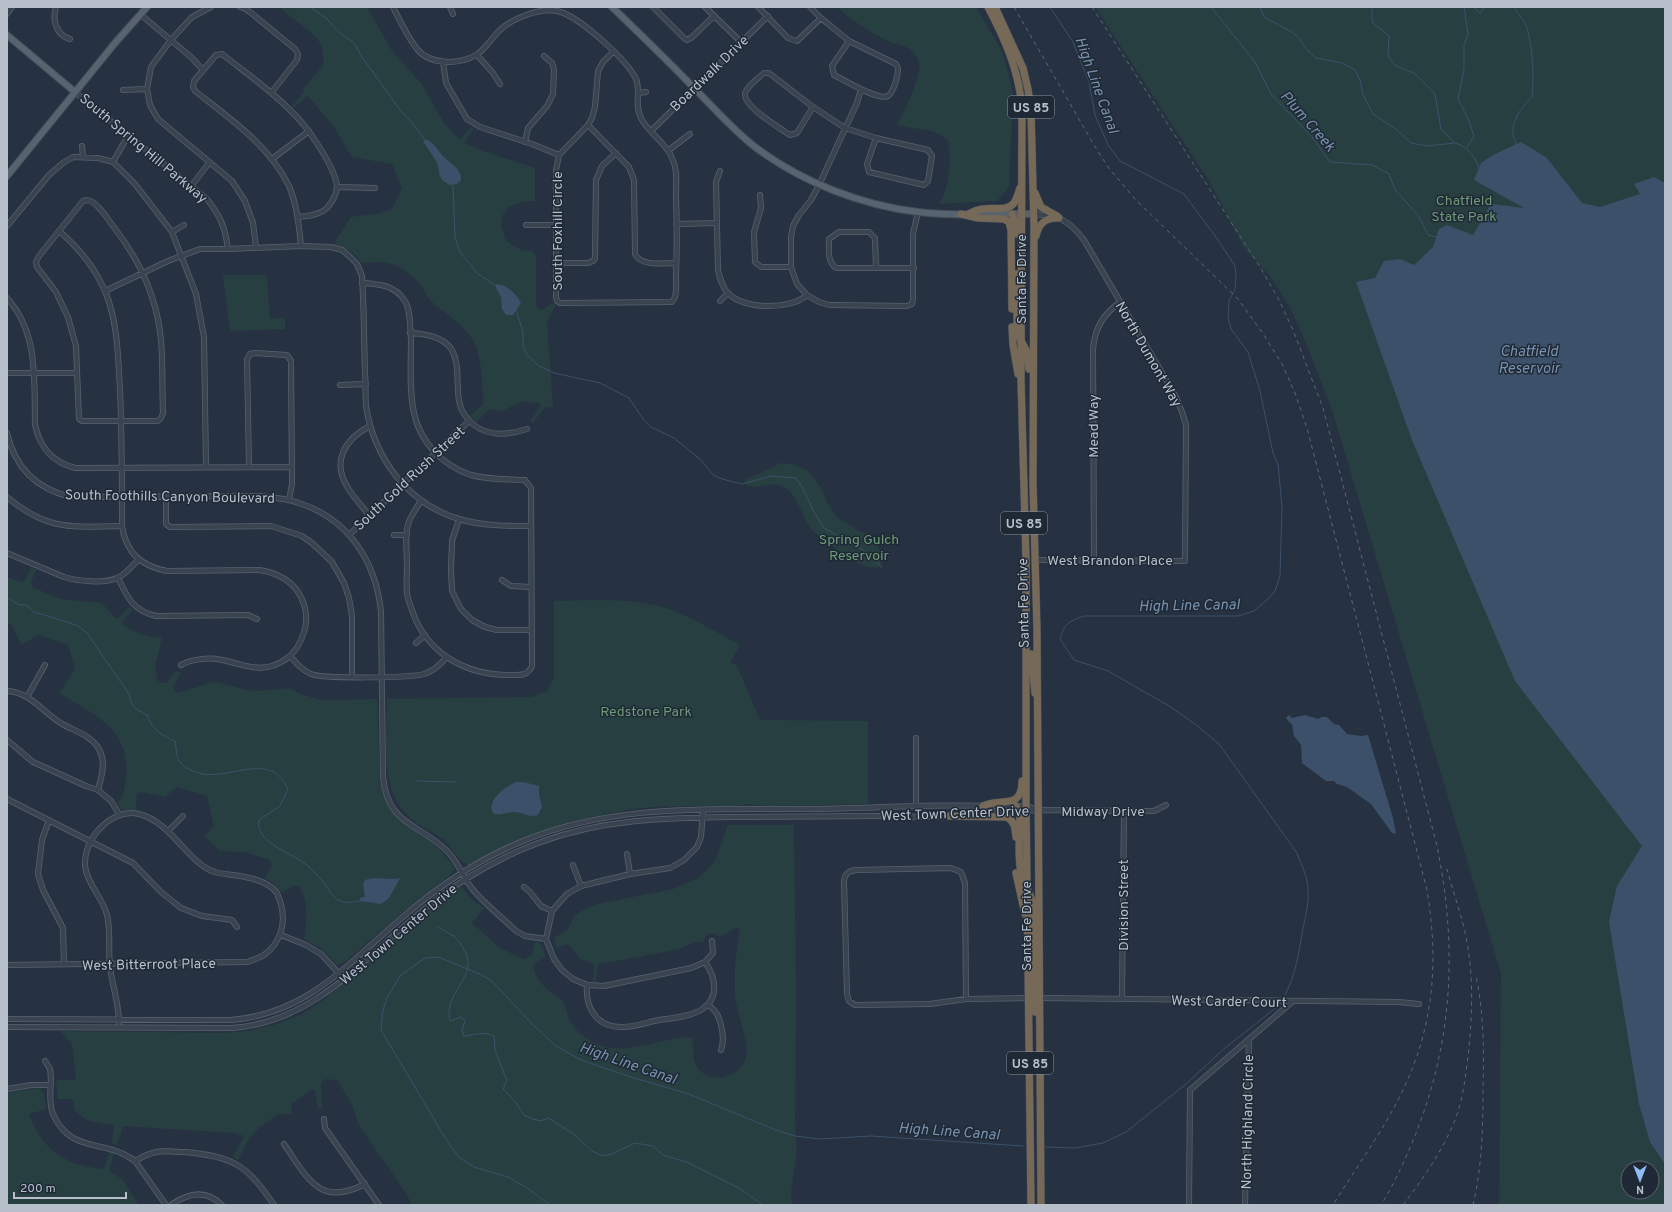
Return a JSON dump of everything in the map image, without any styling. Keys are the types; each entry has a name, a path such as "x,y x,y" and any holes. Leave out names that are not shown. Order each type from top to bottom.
{"highway":[{"name":"Santa Fe Drive","path":"988,7 1011,57 1020,85 1022,113 1021,380 1025,538 1026,704 1021,871 1027,890 1028,921 1031,1205"},
{"name":"Santa Fe Drive","path":"995,7 1014,45 1027,79 1031,111 1034,494 1038,706 1041,1205"},
{"path":"1032,178 1038,204 1045,210 1059,217"},
{"path":"965,214 984,208 1004,208 1011,206 1016,199 1022,180"},
{"path":"965,214 978,218 1004,219 1010,225 1012,334 1018,373 1021,380"},
{"path":"1012,214 1017,230 1017,333 1027,352 1029,360 1029,473 1034,494"},
{"path":"1033,246 1038,228 1042,222 1059,217"},
{"path":"1025,538 1029,540 1030,650 1033,686 1038,706"},
{"path":"983,806 990,802 1010,802 1016,800 1021,792 1022,721 1026,704"},
{"path":"949,816 1006,817 1012,820 1016,831 1016,874 1024,912 1028,921"},
{"path":"1027,890 1032,897 1033,906 1035,1028 1040,1082"}],"main road":[{"path":"7,176 75,92 147,7"},
{"path":"612,7 694,88 728,124 755,147 784,166 819,185 864,201 918,212 1033,214"},
{"path":"7,36 75,92"}],"street":[{"path":"7,14 12,7"},
{"path":"56,7 55,24 60,34 70,39"},
{"path":"211,7 192,17 170,41 151,67 147,89 150,105 158,120 232,181 245,201 253,223 256,247"},
{"path":"240,7 250,12 295,49 298,54 297,60 271,92"},
{"path":"393,7 418,50 427,57 443,62 461,62 477,55 500,30 526,15 543,8"},
{"path":"450,7 453,14"},
{"path":"653,7 687,40 714,16"},
{"path":"705,7 741,42"},
{"path":"758,7 788,38 797,41 821,18"},
{"path":"810,7 849,41 871,53 893,62 898,68 891,93 887,96 882,97 861,89 834,75 832,66 849,41"},
{"name":"South Foxhill Circle","path":"543,8 559,11 573,18 592,31 613,52 631,71 636,80 638,93 637,109 644,124 669,150 676,168 677,224 675,297 672,302 560,303 556,297 556,170 559,155 588,124 595,107 598,71 603,62 613,52"},
{"path":"140,14 170,41 192,58 203,70"},
{"name":"Boardwalk Drive","path":"651,131 768,16"},
{"path":"298,218 315,214 326,209 334,199 337,187 335,179 322,152 294,113 271,92 222,54 216,56 194,80 193,87 195,91 251,137 272,159 289,187 298,218 301,246"},
{"path":"477,55 493,73 500,84"},
{"path":"525,142 528,128 547,106 553,94 554,69 552,63 544,56"},
{"path":"443,62 446,83 467,119 480,127 559,155"},
{"path":"813,107 797,133 790,135 763,117 747,102 744,96 746,91 764,73 769,73 813,107 845,128 876,138 928,150 932,156 928,180 924,185 870,172 867,164 876,138"},
{"path":"123,90 147,89"},
{"path":"861,89 819,185 811,200 799,215 794,226 791,237 791,267 797,284 812,299 829,305 907,306 912,304 914,268 913,234 918,212"},
{"name":"South Spring Hill Parkway","path":"75,92 192,185 207,199 218,212 223,224 228,249"},
{"path":"638,93 646,92"},
{"path":"588,124 629,167 634,180 635,254 638,259 643,262 676,263"},
{"path":"272,159 309,132"},
{"path":"113,162 129,134"},
{"path":"669,150 690,134"},
{"path":"82,146 83,157"},
{"path":"555,263 588,263 596,258 596,180 602,166 616,153"},
{"path":"7,226 49,175 62,163 73,158 98,158 113,162 135,184 172,232 196,294 204,337 206,467"},
{"path":"192,185 209,163"},
{"path":"720,171 716,182 716,223 720,282 728,293 741,301 758,306 790,304 803,299 807,295"},
{"path":"337,187 375,188"},
{"path":"760,195 760,208 754,232 755,262 761,267 791,267"},
{"path":"83,201 92,202 124,240 143,273 154,303 161,341 163,413 161,418 158,421 82,421 78,419 76,346 68,317 56,292 37,267 36,262 39,256 83,201"},
{"path":"1033,214 1059,217"},
{"name":"North Dumont Way","path":"1059,217 1070,224 1084,240 1175,395 1182,412 1186,425 1186,561"},
{"path":"677,224 716,223"},
{"path":"172,232 184,225"},
{"path":"526,225 555,225"},
{"path":"59,231 69,239 86,258 105,291 114,322 118,343 121,422 122,526 124,538 129,549 138,560 155,569 167,571 259,570 279,575 295,587 302,597 306,616 303,636 298,646 290,656 278,664 261,668 246,667 220,659 190,660 181,665"},
{"path":"876,268 875,238 869,232 839,232 829,239 829,259 832,265 836,268 876,268 914,268"},
{"path":"105,291 200,248 228,249 301,246 332,247 342,250 357,264 362,276 366,405 370,426 383,457 402,484 421,501 438,511 459,519 486,525 531,526"},
{"path":"362,283 383,284 400,295 406,302 410,333 414,414 421,433 435,453 450,465 471,474 490,478 526,480 531,488 532,666 529,672 524,674 502,675 480,672 461,666 446,658 424,635 415,619 407,594 407,535 409,521 421,501"},
{"path":"720,301 728,293"},
{"path":"7,298 21,317 28,330 34,358 35,425 37,435 46,452 64,465 75,468 122,469 292,467"},
{"name":"Mead Way","path":"1094,560 1094,335 1108,312 1120,302"},
{"path":"410,333 426,334 437,338 451,350 457,367 460,405 469,421 478,429 494,434 514,433 526,429"},
{"path":"249,467 247,358 250,354 255,353 287,355 291,361 292,484 289,500"},
{"path":"7,373 77,373"},
{"path":"340,385 366,384"},
{"name":"South Gold Rush Street","path":"349,535 469,421"},
{"path":"369,515 347,487 342,474 341,462 343,451 348,442 358,432 370,426"},
{"name":"South Foothills Canyon Boulevard","path":"7,433 10,446 18,462 27,474 48,490 71,497 256,496 289,500 316,510 349,535 371,568 379,593 381,612 383,776 386,795 395,811 404,821 438,843 450,854 473,891 516,931 524,936 546,939"},
{"path":"7,497 27,513 51,524 73,527 122,526"},
{"path":"166,497 166,524 170,527 271,526 302,536 324,554 339,573 349,598 352,616 352,677"},
{"path":"459,519 452,541 451,570 452,591 461,609 472,620 486,627 497,630 531,630"},
{"path":"394,535 407,535"},
{"path":"7,552 71,579 106,582 118,578 138,560"},
{"name":"West Brandon Place","path":"1035,560 1186,561"},
{"path":"118,578 133,605 145,613 156,616 248,615 258,619"},
{"path":"502,580 511,586 531,586"},
{"path":"416,643 424,635"},
{"path":"290,656 300,668 312,675 352,677 423,675 437,668 446,658"},
{"path":"27,697 46,665"},
{"path":"7,691 16,692 27,697 63,725 84,734 96,746 102,756 104,772 98,790"},
{"path":"916,738 916,806"},
{"path":"7,740 33,762 98,790 111,802 119,814"},
{"path":"7,799 133,863 161,892 181,908 202,916 232,920 237,927"},
{"name":"Midway Drive","path":"1038,810 1154,811 1166,805"},
{"name":"West Town Center Drive","path":"7,1019 231,1020 256,1017 277,1011 299,1002 321,988 433,892 462,872 491,855 523,841 561,827 585,821 646,811 829,809 916,806 983,806 1038,810"},
{"name":"West Town Center Drive","path":"7,1027 231,1028 257,1025 279,1018 302,1008 326,994 424,909 466,879 497,861 537,844 586,828 670,817 949,816 958,813 1022,809"},
{"path":"702,810 701,837 697,847 684,860 670,868 630,874 581,886 567,894 552,912 546,939 554,959 562,970 573,979 587,985 604,986 691,968 705,962 713,953 712,941"},
{"name":"Division Street","path":"1122,999 1124,811"},
{"path":"118,1027 118,999 112,979 110,964 107,915 92,886 86,870 86,856 91,842 101,826 119,814 138,814 153,820 168,831 201,864 214,872 261,881 277,893 283,910 281,935 306,945 321,954 344,979"},
{"path":"168,831 183,816"},
{"path":"49,820 42,840 38,874 43,890 63,928 64,965"},
{"path":"627,854 630,874"},
{"path":"573,865 581,886"},
{"path":"966,999 965,883 961,872 951,868 856,870 847,873 844,876 844,881 847,994 849,1001 855,1005 930,1004 966,999 1029,998"},
{"path":"524,887 541,906 552,912"},
{"name":"West Bitterroot Place","path":"7,964 64,965 247,962 264,955 281,935"},
{"path":"587,985 586,995 589,1008 596,1018 613,1026 624,1027 689,1014 700,1010 708,1004 715,988 712,972 705,962"},
{"name":"West Carder Court","path":"1040,998 1399,1002 1419,1004"},
{"name":"North Highland Circle","path":"1189,1205 1190,1090 1292,1002"},
{"path":"708,1004 717,1015 723,1038 721,1050"},
{"name":"North Highland Circle","path":"1245,1205 1248,1040"},
{"path":"44,1061 50,1068 50,1108 56,1122 64,1132 79,1142 118,1150 135,1161 166,1205"},
{"path":"7,1088 31,1084 50,1085"},
{"path":"324,1119 325,1128 379,1205"},
{"path":"284,1144 310,1181 323,1190 342,1194 352,1191 365,1184"},
{"path":"135,1161 148,1153 164,1151 204,1154 227,1159 241,1167 255,1178 274,1205"},
{"path":"171,1205 181,1198 194,1194 205,1195 217,1200 222,1205"}],"green space":[{"path":"279,7 367,7 392,51 421,83 444,123 460,140 471,127 474,128 464,143 480,150 535,168 535,201 513,205 505,212 501,223 506,241 521,250 532,251 536,256 536,307 541,310 553,303 556,305 547,321 553,407 544,408 533,423 530,421 540,407 541,403 521,402 499,411 490,409 476,422 470,416 484,403 479,355 469,334 436,306 429,299 421,285 404,270 389,263 383,262 362,263 353,253 334,243 351,217 379,213 392,209 402,188 392,164 352,157 332,124 307,95 294,108 292,106 304,92 303,89 324,64 322,46 316,37"},
{"path":"837,7 976,7 1003,53 1013,93 1009,187 997,201 939,204 943,197 949,173 948,140 935,132 897,125 908,103 918,76 918,58 908,48 890,42 875,34 855,22"},
{"name":"Chatfield State Park","path":"1095,7 1665,7 1665,1205 1499,1205 1501,974 1332,410 1291,309 1270,276 1244,248 1210,182"},
{"path":"223,275 264,275 267,278 270,319 285,318 285,329 230,331"},
{"name":"Spring Gulch Reservoir","path":"781,463 792,464 807,470 822,489 827,503 839,519 858,531 868,534 876,540 883,560 882,566 875,567 860,564 815,533 806,521 797,501 787,489 782,486 773,484 757,487 746,485 745,480"},
{"path":"31,568 36,569 31,583 32,587 60,599 102,603 115,618 119,618 129,607 133,610 122,621 123,625 151,637 162,638 155,666 158,681 167,683 175,671 181,673 173,687 178,693 212,682 258,691 290,688 300,694 321,700 377,699 380,783 386,802 399,820 440,850 454,868 452,874 415,902 342,964 336,964 321,948 304,939 306,905 299,886 295,885 282,893 273,883 265,878 272,865 270,860 245,852 220,851 204,836 214,827 207,796 177,787 165,797 140,792 137,794 136,810 123,810 117,803 123,795 125,788 126,761 123,747 108,725 59,693 75,669 68,645 39,635 21,645 12,625 7,622 7,577 24,582"},
{"name":"Redstone Park","path":"612,600 655,605 687,617 740,645 730,662 737,666 760,720 868,721 868,804 767,806 747,804 738,806 655,807 620,811 575,821 553,828 511,844 469,865 465,864 458,858 444,840 416,823 408,816 399,805 392,792 386,745 387,699 531,697 547,691 554,677 554,601"},
{"path":"728,825 794,825 796,999 795,1124 797,1150 791,1192 792,1205 412,1205 406,1193 360,1127 351,1102 337,1080 325,1079 321,1083 322,1109 318,1109 315,1090 311,1090 291,1104 292,1114 278,1114 260,1127 249,1138 238,1160 233,1157 244,1136 234,1133 123,1126 117,1145 111,1143 115,1125 87,1120 78,1114 74,1109 74,1102 71,1099 58,1099 56,1080 73,1080 76,1078 72,1044 60,1031 223,1033 248,1031 274,1025 302,1014 325,999 448,894 462,887 470,898 484,908 472,923 500,948 524,959 532,954 535,942 539,942 546,957 534,963 534,971 540,982 563,1002 569,1019 581,1034 594,1043 607,1047 620,1048 634,1047 677,1038 692,1037 695,1062 700,1071 711,1077 718,1078 730,1075 743,1065 747,1052 747,1046 735,998 735,964 740,930 736,928 720,937 711,933 706,936 703,942 695,942 680,949 599,964 597,967 596,982 593,981 594,965 579,958 570,946 566,944 556,948 554,938 569,928 573,918 583,910 598,904 673,889 699,878 715,861"},
{"path":"40,1088 44,1093 46,1109 29,1114 34,1127 48,1146 67,1160 78,1164 104,1169 109,1152 114,1153 109,1171 122,1179 139,1205 7,1205 7,1093"}],"water":[{"path":"426,139 433,144 457,169 461,176 461,180 457,184 450,185 442,180 436,161 423,142"},
{"name":"Chatfield Reservoir","path":"1521,142 1547,158 1582,203 1600,207 1640,194 1634,184 1654,177 1665,183 1665,1164 1650,1142 1639,1104 1609,922 1617,886 1642,846 1515,681 1412,440 1356,282 1375,278 1384,261 1400,259 1414,265 1433,247 1439,229 1447,225 1473,235 1491,204 1524,208 1474,180 1481,163 1493,155"},
{"path":"497,284 505,286 511,290 521,303 513,315 506,315 502,309 501,297 495,286"},
{"path":"1289,715 1292,718 1305,715 1318,719 1327,717 1334,724 1339,725 1347,734 1361,736 1368,735 1393,818 1396,834 1392,833 1371,804 1347,787 1337,784 1334,781 1326,781 1302,763 1301,745 1294,736 1292,724 1286,718"},
{"path":"516,782 539,786 542,807 538,815 529,816 516,812 498,814 493,813 492,803 498,794"},
{"path":"373,878 400,878 389,898 381,904 360,901 360,898 365,897 363,884 365,880"}],"waterway":[{"path":"310,7 326,18 340,33 354,43 362,57 400,110 425,140"},
{"name":"High Line Canal","path":"1050,7 1073,42 1089,82 1095,115 1108,145 1120,161 1184,194 1235,266 1235,289 1229,301 1228,317 1231,329 1248,352 1260,391 1273,453 1278,464 1282,507 1280,576 1275,591 1254,611 1238,616 1084,616 1065,626 1060,639 1074,660 1108,671 1171,707 1219,744 1297,853 1307,883 1308,903 1296,963 1284,997"},
{"name":"Plum Creek","path":"1211,7 1255,62 1271,94 1313,138 1330,162 1372,165 1389,174 1395,190 1418,215 1428,235 1436,237"},
{"name":"Plum Creek","path":"1260,7 1264,17 1292,32 1316,58 1342,63 1355,70 1360,80 1363,95 1373,114 1396,129 1411,143 1427,146 1455,143 1459,144 1470,152 1476,160 1479,168"},
{"name":"Plum Creek","path":"1372,7 1372,22 1389,36 1388,56 1396,66 1414,73 1435,94 1441,129 1455,143"},
{"name":"Plum Creek","path":"1464,7 1468,34 1464,45 1464,69 1458,99 1469,121 1474,136 1467,148"},
{"name":"Plum Creek","path":"1474,7 1480,13 1485,7"},
{"name":"Plum Creek","path":"1514,7 1527,28 1531,45 1533,72 1532,97 1523,107 1513,125 1514,138 1517,145"},
{"path":"453,185 455,237 460,252 477,273 496,286"},
{"path":"516,310 523,332 523,345 527,355 539,366 554,373 600,383 629,398 643,419 651,427 674,438 702,461 713,475 722,479 742,484 771,476 796,478 824,528 870,554 882,568"},
{"path":"7,597 19,605 26,605 34,612 78,626 87,633 129,694 134,707 147,715 154,728 166,737 175,741 177,757 185,767 202,774 229,773 256,769 269,770 279,776 288,789 280,806 259,820 259,828 263,835 277,847 302,862 315,872 334,897 346,902 360,901"},
{"path":"417,781 456,782"},
{"path":"438,927 456,938 468,958 468,967 465,976 451,1001 449,1011 450,1021 461,1017 465,1021 462,1030 464,1036 483,1034 494,1036 495,1050 507,1081 503,1089 514,1100 524,1115 540,1121 549,1118 576,1136 592,1151 602,1156 612,1154 635,1143 653,1146 663,1155 689,1163 739,1188 763,1205"},
{"name":"High Line Canal","path":"550,1205 527,1188 508,1177 474,1167 460,1158 450,1146 381,1030 383,1010 387,998 400,976 425,958 438,957 480,974 492,981 531,1023 556,1046 581,1060 634,1078 686,1093 776,1130 795,1136 820,1139 871,1136 1023,1146"},
{"name":"High Line Canal","path":"1046,1147 1075,1148 1103,1143 1126,1132 1186,1084 1225,1048 1278,1006"}],"railway":[{"path":"1014,7 1108,167 1135,199 1238,299 1264,335 1282,364 1295,393 1307,428 1427,890 1433,943 1433,969 1427,1019 1421,1044 1412,1069 1386,1122 1333,1205"},
{"path":"1092,7 1260,267 1279,300 1293,330 1323,408 1437,846 1444,884 1448,922 1448,996 1443,1033 1436,1070 1426,1106 1405,1159 1394,1183 1381,1205"},
{"path":"1403,1205 1432,1164 1445,1142 1455,1120 1460,1105 1468,1057 1472,1000 1471,971 1463,924 1447,869"},
{"path":"1473,1205 1480,1161 1483,1104 1483,1032 1481,1004 1476,976"}]}
